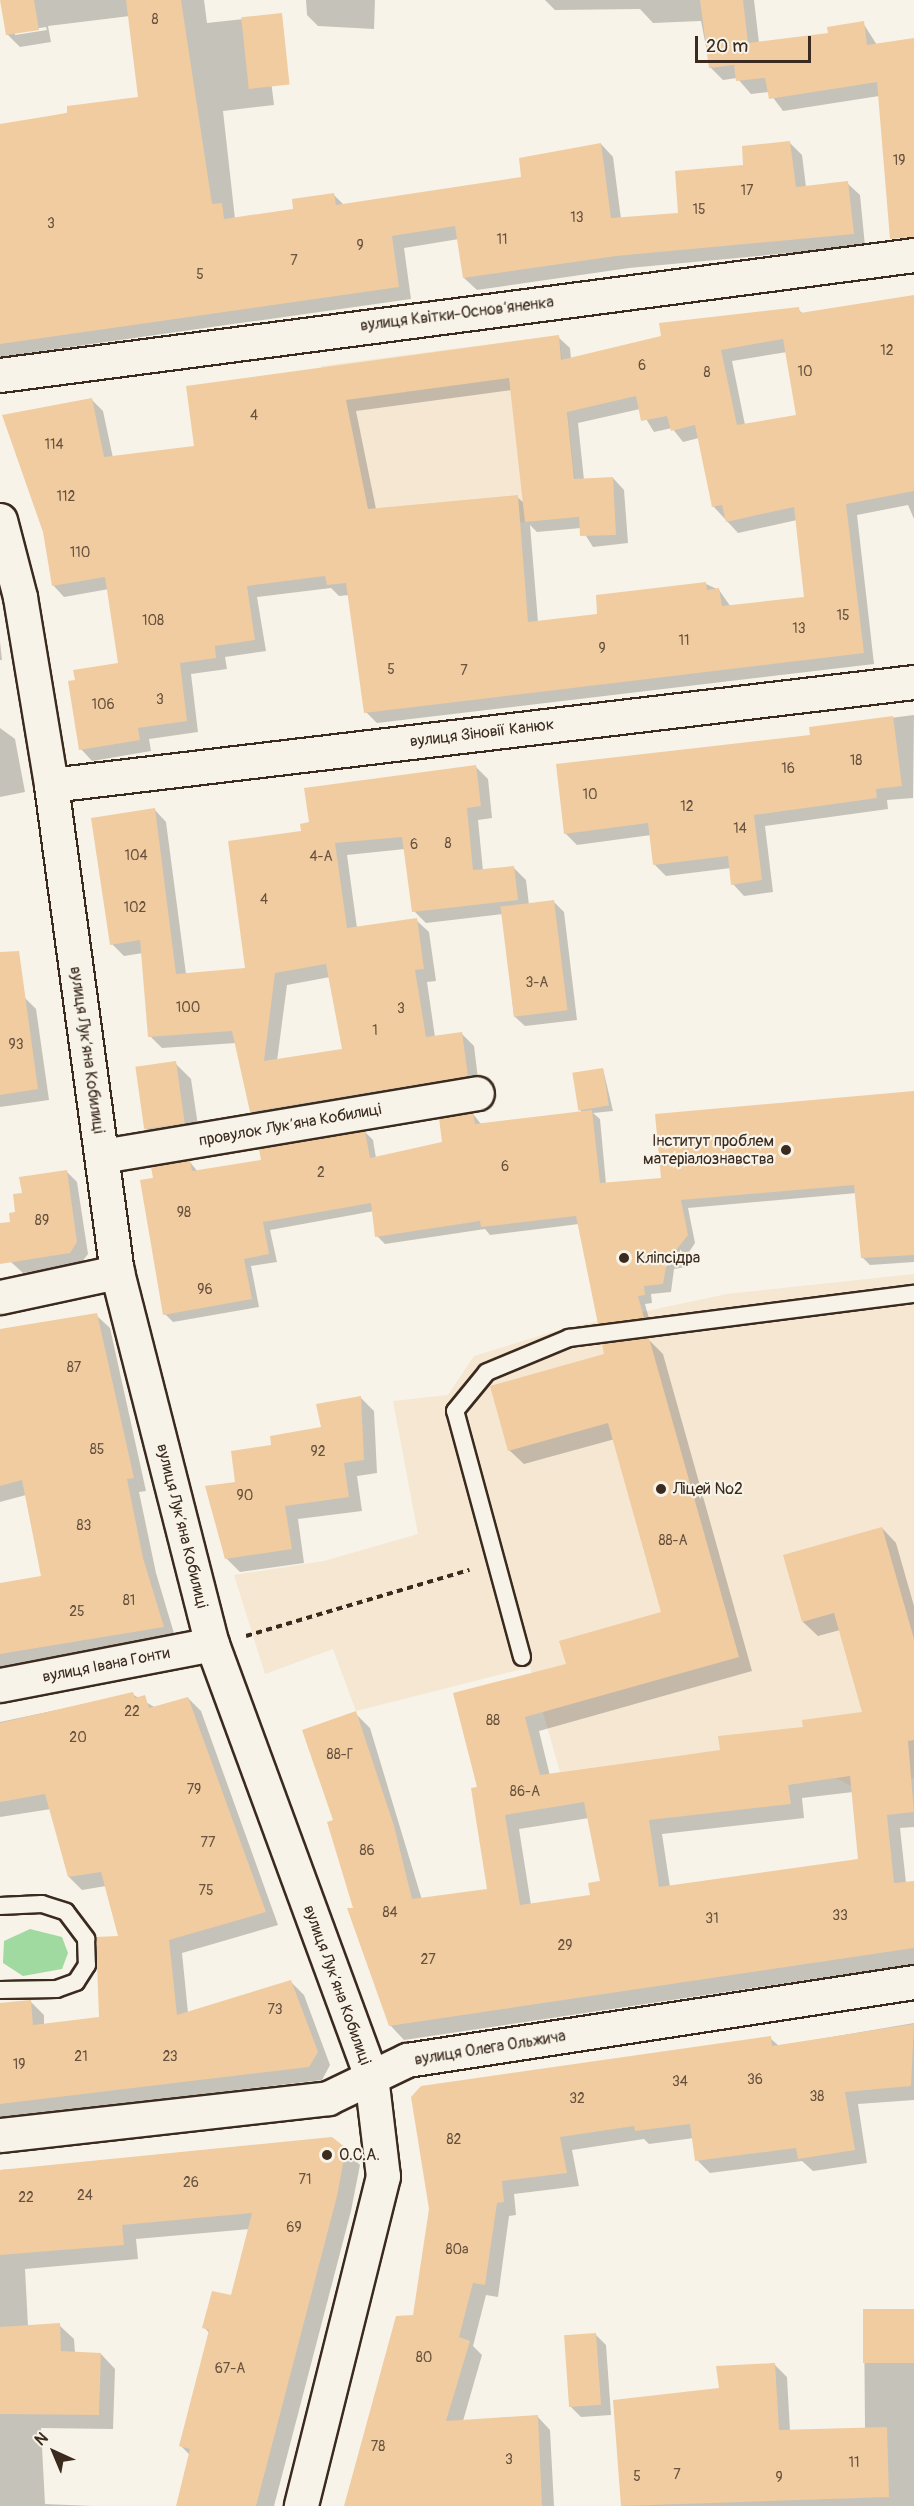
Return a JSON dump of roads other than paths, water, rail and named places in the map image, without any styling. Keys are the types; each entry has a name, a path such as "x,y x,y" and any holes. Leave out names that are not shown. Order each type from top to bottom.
{"street":[{"name":"вулиця Квітки-Основʼяненка","path":"0,375 914,255"},
{"name":"вулиця Лукʼяна Кобилиці","path":"0,520 20,597 51,785 117,1272 224,1641 371,2076 382,2176 301,2506"},
{"name":"вулиця Зіновії Канюк","path":"51,785 914,682"},
{"name":"провулок Лукʼяна Кобилиці","path":"102,1156 477,1093"},
{"path":"0,1297 117,1272"},
{"name":"вулиця Івана Гонти","path":"0,1685 224,1641"},
{"name":"вулиця Олега Ольжича","path":"0,2135 328,2098 407,2060 914,1982"}],"lane":[{"path":"522,1657 455,1412 487,1372 569,1338 914,1294"},
{"path":"0,1906 42,1904 66,1912 86,1939 87,1965 76,1982 57,1989 0,1990"}],"place":[{"name":"Інститут проблем матеріалознавства","path":"786,1150"},
{"name":"Кліпсідра","path":"624,1258"},
{"name":"Ліцей №2","path":"661,1489"},
{"name":"О.С.А.","path":"327,2155"}]}
